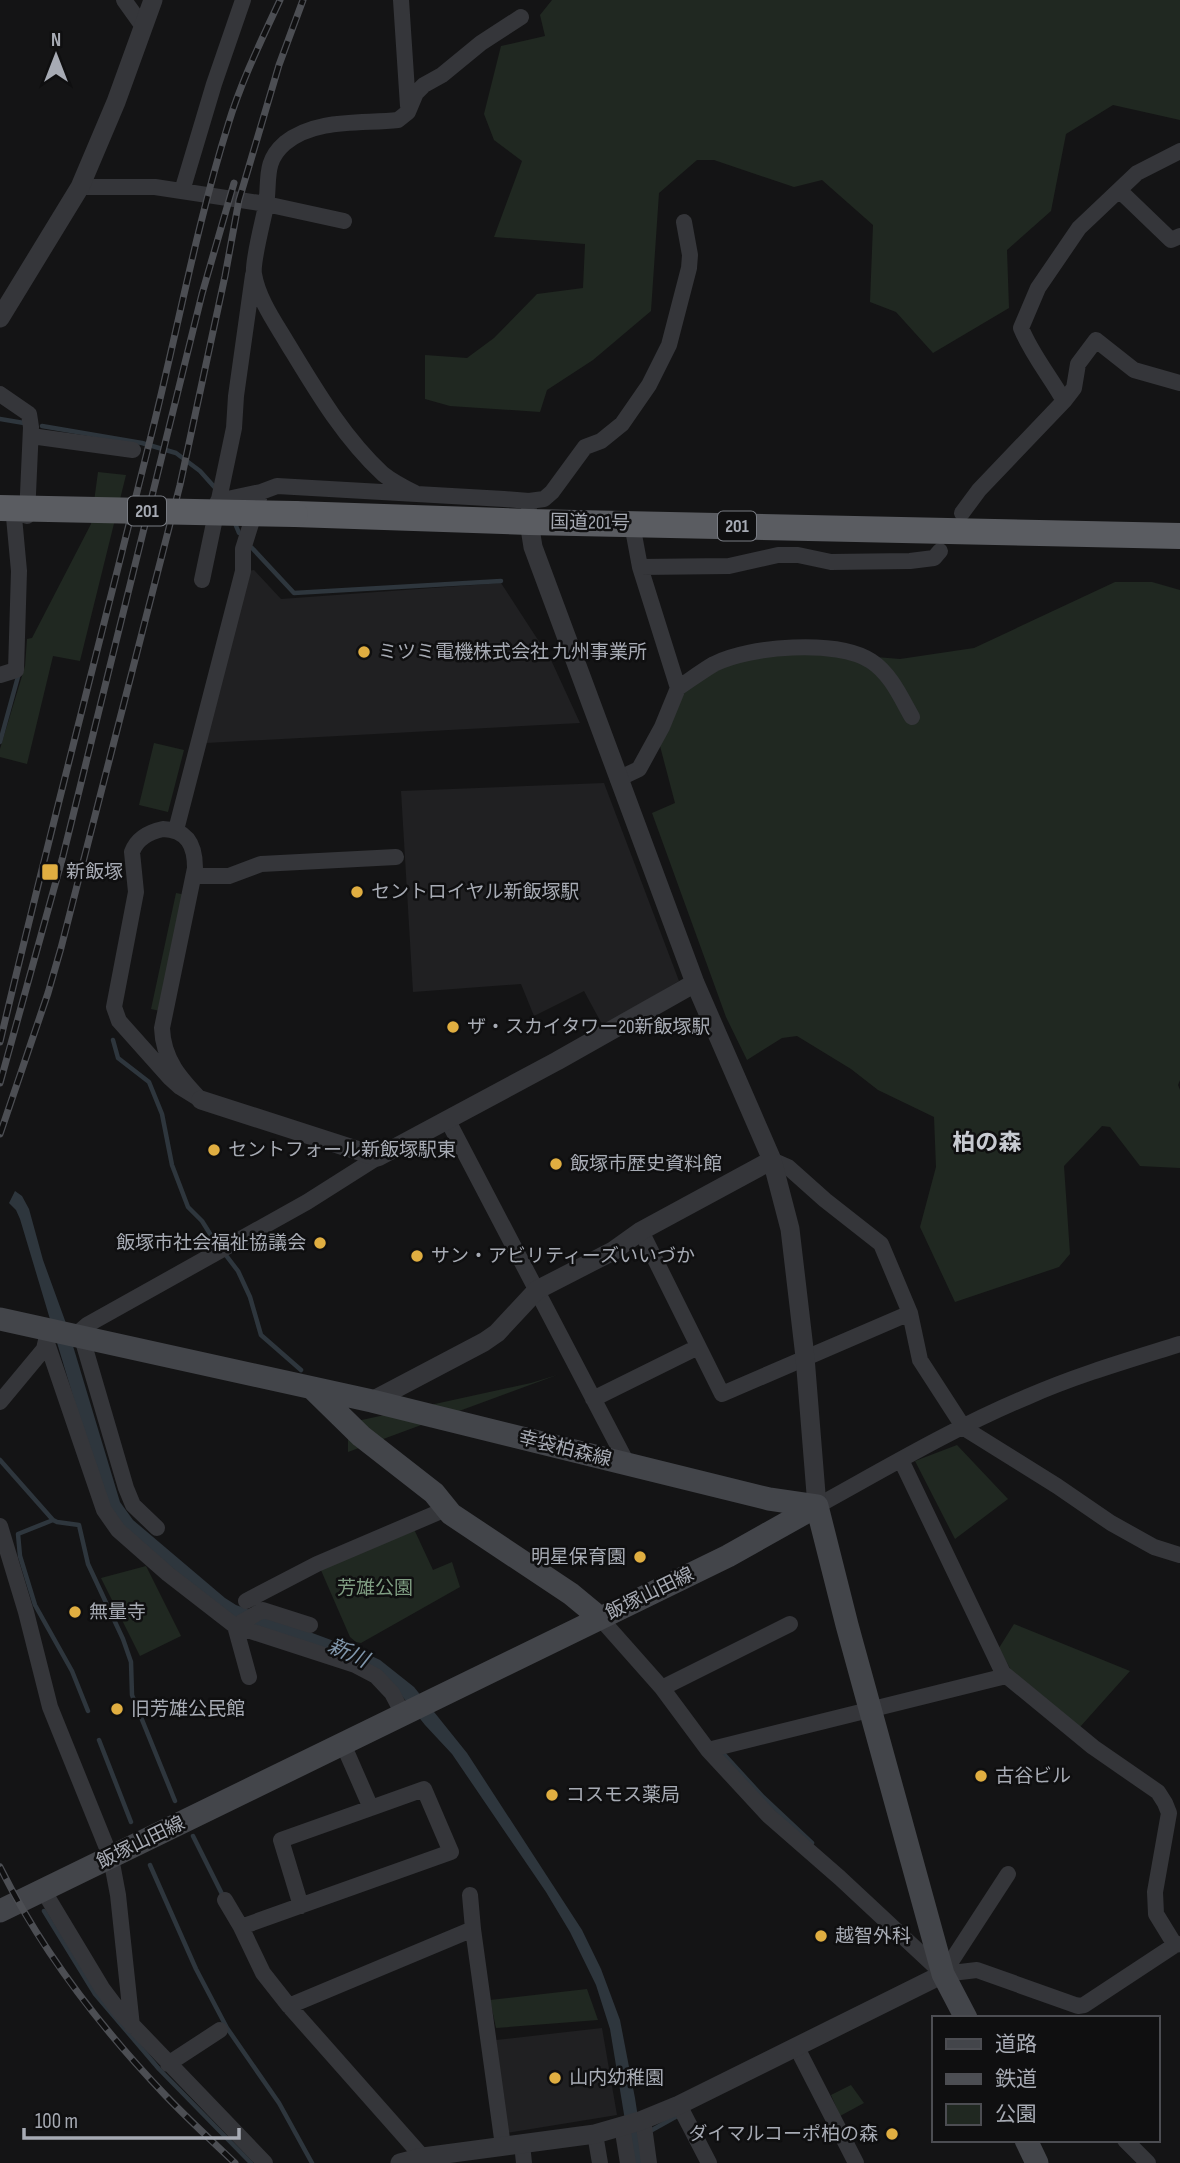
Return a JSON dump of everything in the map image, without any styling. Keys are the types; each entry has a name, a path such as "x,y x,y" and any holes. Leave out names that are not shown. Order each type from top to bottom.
{"highway":[{"name":"国道201号","path":"5,510 295,514 529,512 632,524 1180,536"}],"main road":[{"name":"幸袋柏森線","path":"0,1319 48,1335 78,1337 372,1402 769,1499 817,1506"},
{"path":"313,1389 362,1436 434,1493 451,1514 570,1594 600,1618"},
{"path":"817,1506 943,1974 965,2016"},
{"name":"飯塚山田線","path":"0,1911 728,1556 817,1506"},
{"path":"1027,2142 1037,2163"}],"street":[{"path":"124,0 145,25"},
{"path":"0,318 80,187 116,102 153,0"},
{"path":"182,191 243,0"},
{"path":"384,0 402,3 408,112"},
{"path":"202,580 234,428 253,273 266,204 269,162 284,144 317,127 398,120 408,112 416,93 424,85 521,17"},
{"path":"1064,401 1052,379 1030,350 1021,328 1038,288 1079,228 1138,173 1180,151"},
{"path":"80,187 155,187 266,204 344,221"},
{"path":"1119,190 1171,240 1180,236"},
{"path":"529,512 552,492 585,447 601,441 622,424 649,385 669,345 689,268 690,255 684,222"},
{"path":"253,273 272,317 321,399 382,472 396,484 415,493"},
{"path":"962,513 979,491 1064,401 1074,388 1078,364 1096,340 1134,370 1180,383"},
{"path":"0,394 29,414 31,436 27,517 5,510"},
{"path":"31,436 134,450"},
{"path":"218,501 276,486 415,493 529,512"},
{"path":"176,830 243,570 243,549 261,492"},
{"path":"5,510 19,572 8,672"},
{"path":"529,512 533,547 618,779 695,983 772,1160 789,1229 805,1357 817,1506 964,1427 1038,1392 1098,1369 1180,1344"},
{"path":"632,524 640,567 678,688"},
{"path":"640,567 729,566 778,555 798,555 831,562 910,561 934,558 940,551"},
{"path":"618,779 639,769 662,727 678,688 714,664 742,653 791,648 847,651 871,661 890,679 912,717"},
{"path":"201,1100 172,1067 162,1028 194,876 195,858 188,841 176,830 152,831 138,841 132,852 136,892 114,1007 119,1021 169,1077 201,1100 378,1157"},
{"path":"194,876 229,876 261,864 396,857"},
{"path":"157,1528 133,1505 126,1488 78,1337 87,1325 307,1202 378,1157 695,983"},
{"path":"133,1035 148,1035 162,1028"},
{"path":"447,1119 628,1465"},
{"path":"372,1402 484,1342 497,1333 537,1290 613,1251 641,1231 772,1160"},
{"path":"772,1160 788,1167 881,1244 910,1313 920,1360 964,1427 1111,1523 1154,1548 1180,1555"},
{"path":"641,1231 722,1394 910,1313"},
{"path":"0,1402 48,1335"},
{"path":"48,1335 103,1510 110,1520 169,1574 238,1624 355,1665 376,1676 392,1693 414,1709"},
{"path":"593,1399 698,1347"},
{"path":"400,2163 516,2151 632,2123 679,2105 943,1974 977,1970 1079,2006 1178,1944 1156,1914 1155,1892 1169,1813 1165,1803 1158,1792 1093,1747 1006,1676 975,1618 901,1460"},
{"path":"246,1601 317,1564 446,1508"},
{"path":"0,1525 50,1707 111,1858 118,1895 132,2026"},
{"path":"238,1624 263,1610 310,1625"},
{"path":"600,1618 667,1686 769,1816 841,1878 943,1974"},
{"path":"238,1624 248,1677"},
{"path":"667,1686 789,1624"},
{"path":"715,1748 1006,1676"},
{"path":"343,1744 372,1808"},
{"path":"241,1927 301,1906 451,1852 424,1789 281,1840 301,1906"},
{"path":"943,1974 1007,1874"},
{"path":"43,1890 102,1988 132,2026 265,2163"},
{"path":"470,1895 473,1930 516,2151"},
{"path":"225,1900 263,1973 425,2160"},
{"path":"289,2006 473,1930"},
{"path":"168,2064 220,2030"},
{"path":"796,2046 856,2163"},
{"path":"679,2105 709,2163"},
{"path":"628,2163 632,2123"},
{"path":"632,2123 649,2163"},
{"path":"595,2134 600,2163"},
{"path":"1127,2142 1147,2163"}],"shaded area":[{"path":"254,570 281,599 501,583 551,660 580,723 206,743 249,571"},
{"path":"604,783 679,981 603,1026 584,991 534,1016 521,984 413,992 401,791"},
{"name":"山内幼稚園","path":"602,2028 617,2115 506,2133 496,2040"}],"green space":[{"path":"552,0 1180,0 1180,120 1113,105 1066,134 1051,211 1007,250 1009,308 933,353 896,312 870,302 873,225 822,180 794,187 714,160 697,160 659,193 651,311 593,360 547,390 540,412 450,406 425,399 425,355 467,358 494,338 537,294 583,288 585,244 494,237 522,161 494,140 484,114 501,46 545,36 540,15"},
{"path":"98,472 126,475 80,661 53,656 27,764 0,757 0,749 25,666 27,639 32,638 91,524"},
{"path":"1115,582 1152,582 1180,590 1180,1168 1140,1166 1110,1127 1102,1126 1064,1166 1070,1254 1059,1267 955,1302 920,1227 936,1167 934,1117 878,1090 851,1069 797,1036 782,1038 747,1060 726,1017 652,813 675,803 660,746 683,692 717,668 744,658 815,652 900,659 974,648"},
{"path":"154,743 184,750 168,812 139,805"},
{"path":"176,893 186,895 160,1011 151,1009"},
{"path":"557,1375 348,1452 348,1423"},
{"path":"957,1445 1008,1499 955,1539 915,1461"},
{"name":"芳雄公園","path":"413,1527 433,1570 452,1562 460,1587 361,1643 356,1642 350,1637 320,1568"},
{"path":"146,1566 181,1636 140,1656 101,1578"},
{"path":"1014,1624 1130,1671 1080,1727 1012,1672 999,1648"},
{"path":"587,1989 598,2020 496,2028 490,2000"},
{"path":"851,2085 864,2103 840,2116 831,2095"}],"water":[{"name":"新川","path":"15,1191 22,1196 29,1209 120,1502 133,1520 236,1605 380,1660 414,1687 467,1753 582,1930 601,1969 620,2020 645,2163 632,2163 610,2029 596,1985 570,1932 546,1892 452,1754 398,1691 226,1613 114,1519 99,1483 20,1219 9,1203"}],"waterway":[{"path":"0,419 24,423"},
{"path":"42,426 142,443 176,453 200,471 217,490"},
{"path":"234,521 239,533"},
{"path":"252,548 294,593 501,581"},
{"path":"0,742 19,673"},
{"path":"113,1040 118,1058 149,1082 162,1114 172,1165 188,1207 202,1221 238,1271 250,1297 261,1335 301,1370"},
{"path":"0,1460 53,1520 79,1525 88,1564 131,1662 132,1695 175,1801"},
{"path":"53,1520 18,1534 20,1556 35,1605 72,1671 88,1711"},
{"path":"99,1740 131,1822"},
{"path":"720,1750 763,1797 812,1843"},
{"path":"193,1836 223,1896"},
{"path":"150,1865 196,1969 227,2028 279,2103 312,2163"},
{"path":"44,1911 95,1994 159,2069 251,2163"},
{"path":"652,2130 679,2115"}],"railway":[{"path":"0,1042 151,436 206,202 239,93 280,0"},
{"path":"0,1134 61,948 180,485 239,200 279,65 303,0"},
{"path":"0,1083 63,856 202,294 234,183"},
{"path":"0,1867 54,1959 96,2016 166,2096 235,2163"}],"place":[{"name":"ミツミ電機株式会社 九州事業所","path":"364,652"},
{"name":"新飯塚","path":"50,872"},
{"name":"セントロイヤル新飯塚駅","path":"357,892"},
{"name":"ザ・スカイタワー20新飯塚駅","path":"453,1027"},
{"name":"セントフォール新飯塚駅東","path":"214,1150"},
{"name":"飯塚市歴史資料館","path":"556,1164"},
{"name":"飯塚市社会福祉協議会","path":"320,1243"},
{"name":"サン・アビリティーズいいづか","path":"417,1256"},
{"name":"明星保育園","path":"640,1557"},
{"name":"無量寺","path":"75,1612"},
{"name":"旧芳雄公民館","path":"117,1709"},
{"name":"古谷ビル","path":"981,1776"},
{"name":"コスモス薬局","path":"552,1795"},
{"name":"越智外科","path":"821,1936"},
{"name":"山内幼稚園","path":"555,2078"},
{"name":"ダイマルコーポ柏の森","path":"892,2134"}],"district":[{"name":"柏の森","path":"987,1143"}]}
